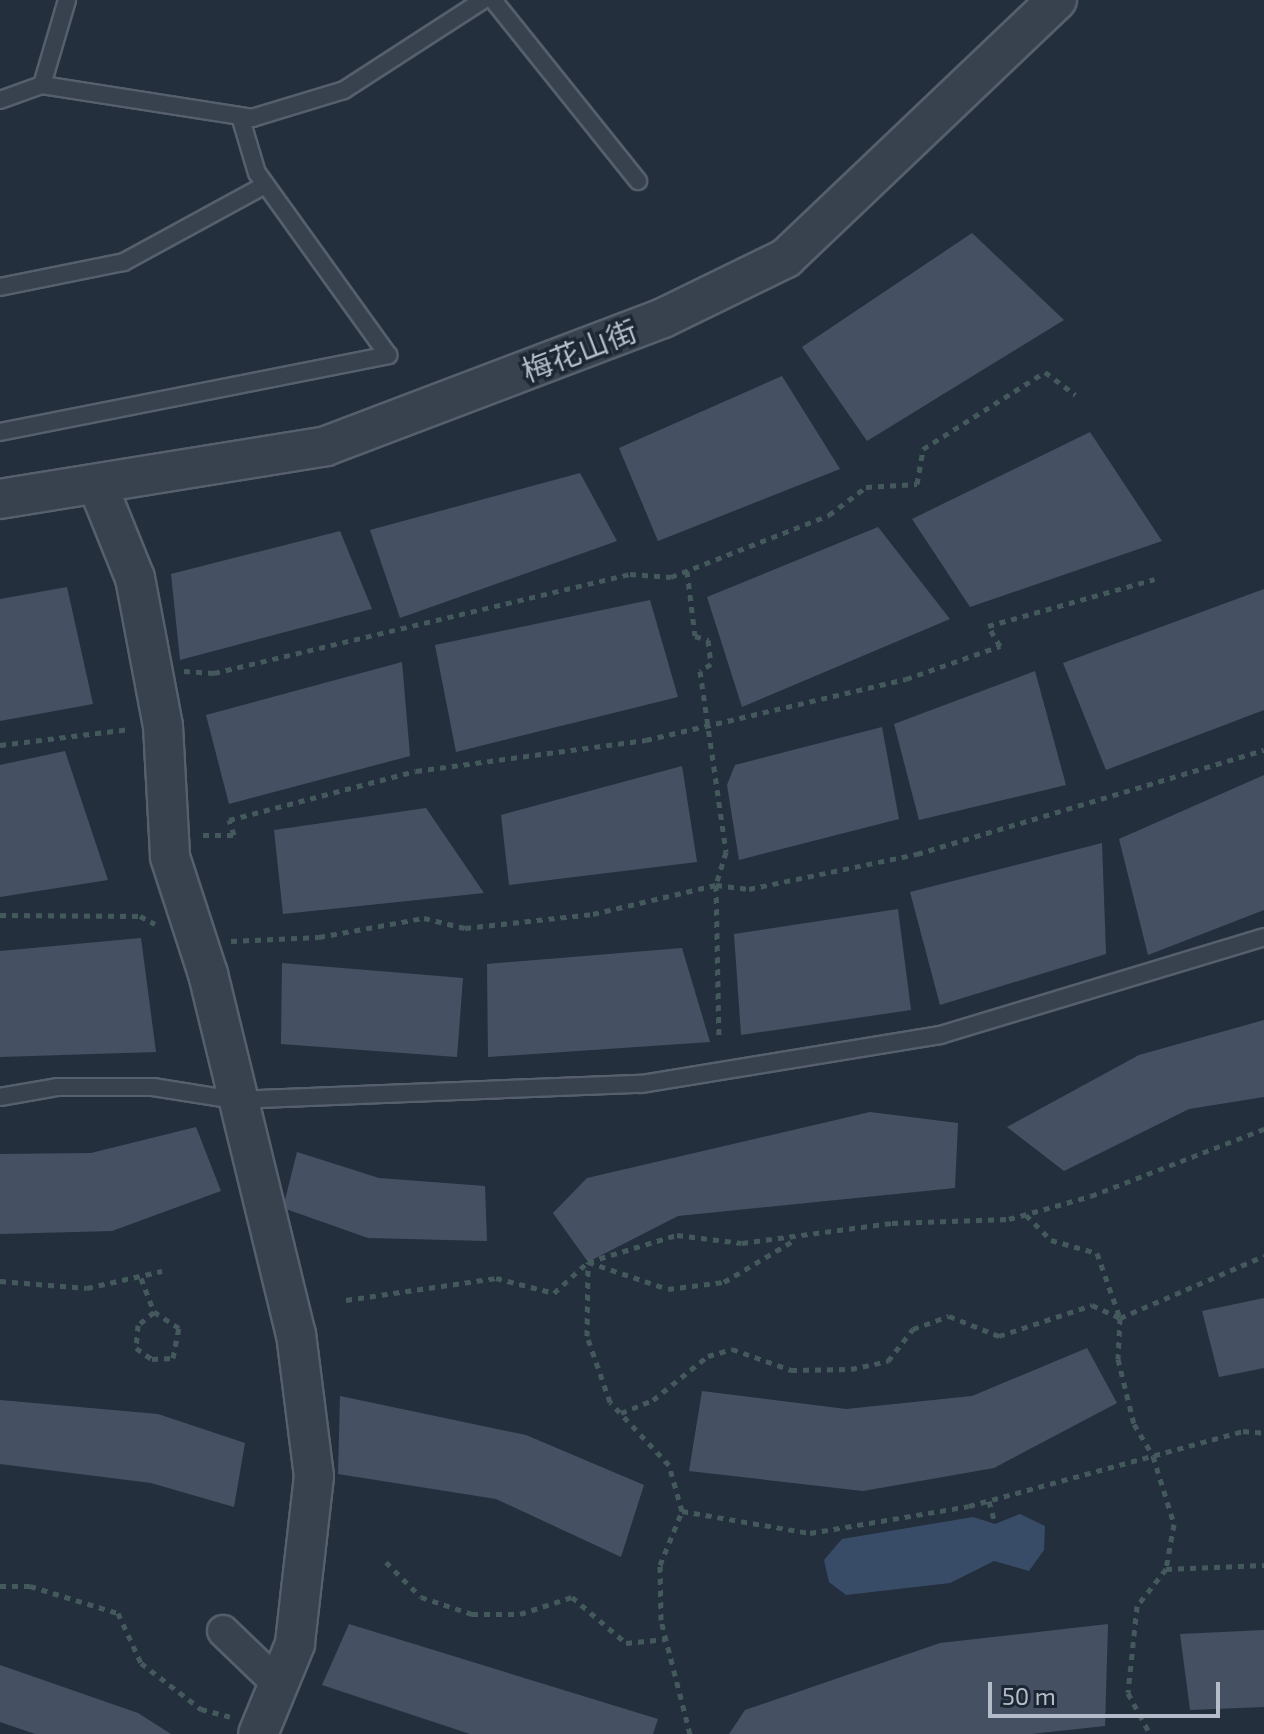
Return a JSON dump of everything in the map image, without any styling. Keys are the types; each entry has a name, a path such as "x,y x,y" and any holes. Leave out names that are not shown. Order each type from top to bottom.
{"street":[{"name":"梅花山街","path":"0,499 326,446 663,318 786,258 1057,0"},
{"path":"97,484 135,578 163,726 170,850 199,947 234,1100 296,1334 314,1476 295,1644 260,1730"},
{"path":"223,1631 278,1684"}],"lane":[{"path":"42,85 67,0"},
{"path":"0,100 42,85 240,116 344,90 483,0"},
{"path":"493,0 638,181"},
{"path":"0,432 388,355 265,185 240,116"},
{"path":"0,287 124,262 265,185"},
{"path":"0,1097 58,1087 153,1087 234,1100 641,1084 940,1035 1264,937"}],"path":[{"path":"151,665 214,673 630,574 687,571 829,515 866,487 917,484 923,449 1045,372 1075,395"},
{"path":"687,571 695,636 708,640 711,664 700,671 726,852 716,885 719,1035"},
{"path":"170,850 209,832 234,835 229,820 250,813 416,771 706,726 906,679 1000,646 988,626 1155,579"},
{"path":"0,745 163,726"},
{"path":"0,915 140,916 199,947 424,918 465,928 593,914 716,885 749,889 917,854 1264,750"},
{"path":"346,1300 496,1278 554,1293 588,1262 677,1235 742,1243 1025,1214 1264,1129"},
{"path":"1025,1214 1051,1240 1097,1253 1120,1318 1118,1359 1134,1424 1153,1456 1174,1524 1166,1569 1137,1606 1128,1693 1150,1734"},
{"path":"588,1262 682,1288 724,1282 800,1237"},
{"path":"621,1413 653,1400 708,1356 732,1349 791,1370 851,1369 888,1361 913,1329 949,1316 999,1336 1092,1305 1120,1318 1264,1256"},
{"path":"588,1262 587,1336 621,1413 669,1465 682,1511 660,1565 666,1639 690,1734"},
{"path":"0,1281 87,1288 162,1271"},
{"path":"141,1278 154,1312 179,1328 173,1358 152,1359 136,1348 138,1325 154,1312"},
{"path":"682,1511 810,1533 989,1501 1243,1431 1264,1433"},
{"path":"989,1501 995,1524"},
{"path":"386,1562 421,1597 472,1614 520,1614 572,1597 626,1643 666,1639"},
{"path":"1166,1569 1264,1565"},
{"path":"0,1586 30,1586 118,1613 141,1663 201,1709 260,1730"}],"water":[{"path":"1020,1514 1045,1526 1044,1550 1029,1571 994,1561 950,1583 846,1595 829,1582 824,1560 842,1539 973,1517 995,1524"}],"building":[{"path":"972,233 1064,320 867,441 802,347"},
{"path":"782,376 840,469 658,541 619,448"},
{"path":"1090,432 1162,541 970,607 912,519"},
{"path":"580,473 617,541 400,618 370,530"},
{"path":"878,527 950,619 742,707 707,597"},
{"path":"340,531 372,609 180,660 171,574"},
{"path":"67,587 93,704 0,721 0,599"},
{"path":"1264,589 1264,710 1106,770 1063,663"},
{"path":"650,600 678,697 456,752 435,645"},
{"path":"402,662 410,756 229,804 206,715"},
{"path":"1035,671 1066,785 919,820 894,724"},
{"path":"882,727 899,819 739,860 727,785 735,765"},
{"path":"65,751 108,880 0,897 0,765"},
{"path":"682,766 697,862 509,885 501,815"},
{"path":"1264,775 1264,910 1148,955 1119,839"},
{"path":"426,808 484,893 283,914 274,830"},
{"path":"1102,843 1106,954 940,1005 910,892"},
{"path":"898,909 911,1010 741,1035 734,934"},
{"path":"141,938 156,1052 0,1057 0,951"},
{"path":"682,948 710,1042 488,1057 487,964"},
{"path":"282,963 463,978 457,1057 281,1044"},
{"path":"1264,1020 1264,1097 1189,1109 1064,1171 1007,1127 1139,1055"},
{"path":"870,1112 958,1123 955,1188 678,1216 588,1262 553,1213 587,1178"},
{"path":"196,1127 221,1191 112,1231 0,1234 0,1154 91,1153"},
{"path":"297,1152 379,1178 485,1186 487,1241 368,1238 283,1208"},
{"path":"1264,1298 1264,1368 1219,1377 1202,1311"},
{"path":"1087,1348 1117,1403 994,1468 863,1491 689,1471 702,1391 846,1409 972,1396"},
{"path":"340,1396 526,1435 644,1485 621,1557 496,1499 338,1474"},
{"path":"0,1400 158,1414 245,1443 234,1507 151,1483 0,1464"},
{"path":"349,1624 658,1719 653,1734 470,1734 322,1685"},
{"path":"1108,1624 1105,1726 1031,1734 729,1734 745,1710 940,1643"},
{"path":"1264,1630 1264,1707 1190,1710 1180,1634"},
{"path":"0,1665 138,1713 171,1734 35,1734 0,1722"}]}
